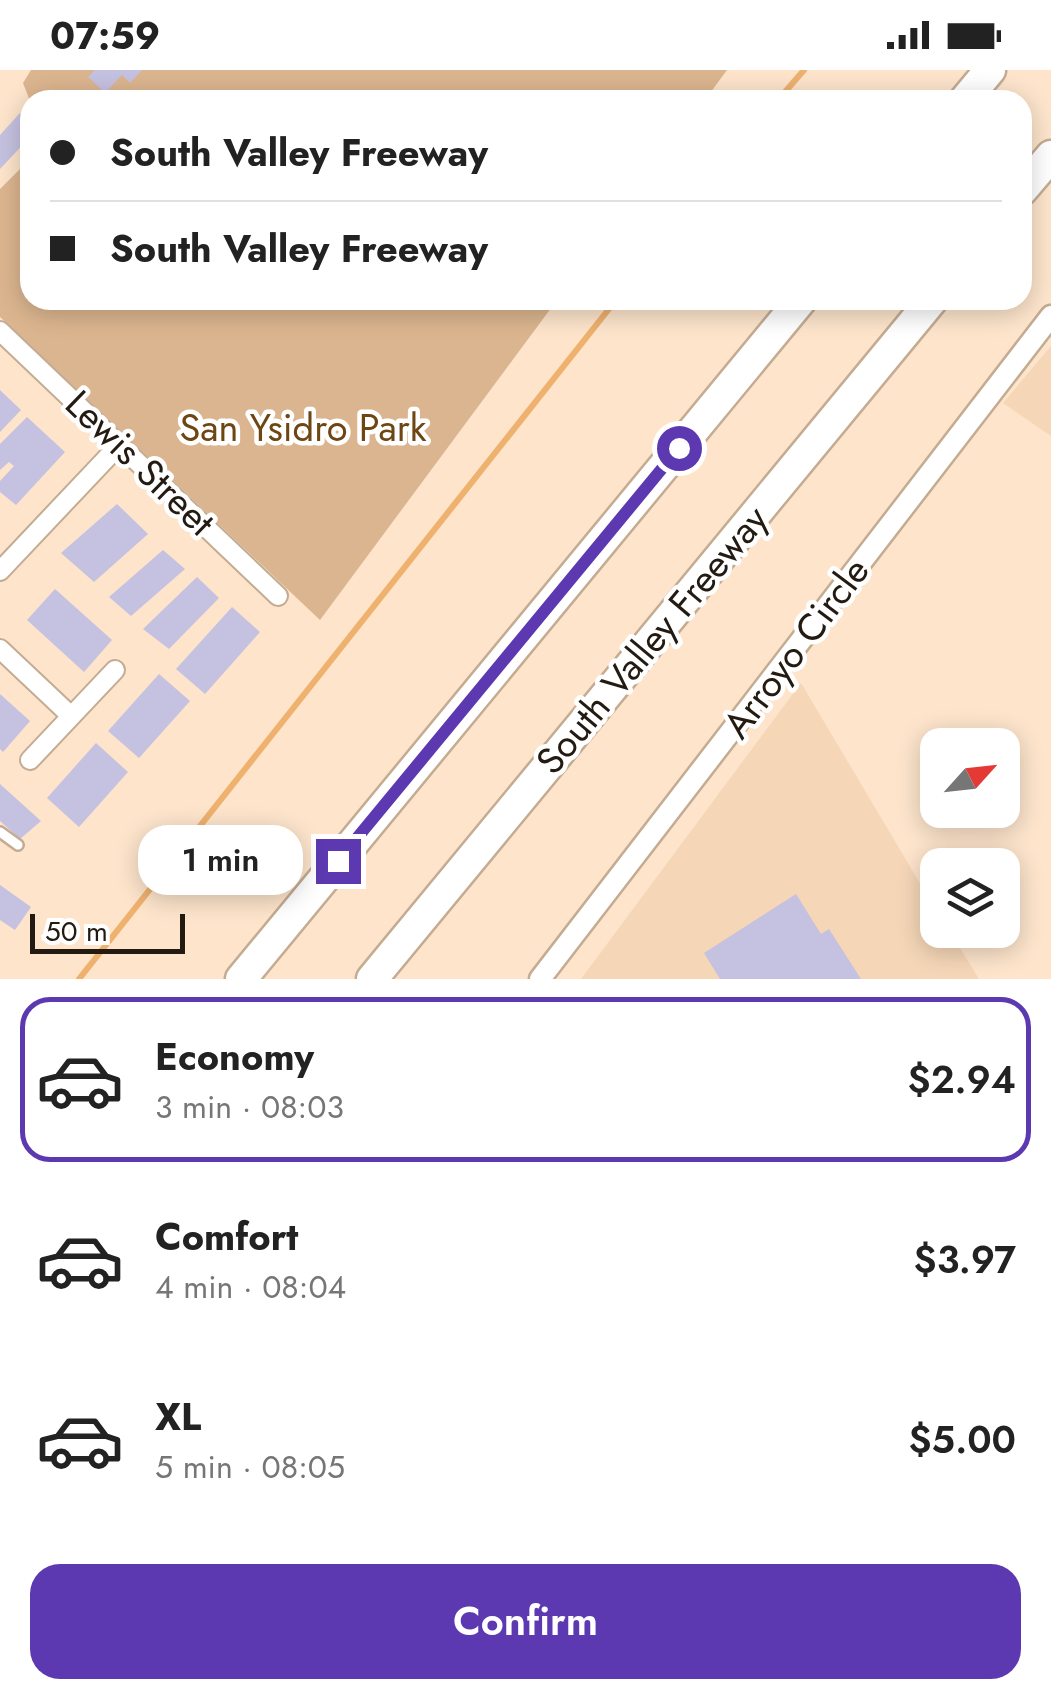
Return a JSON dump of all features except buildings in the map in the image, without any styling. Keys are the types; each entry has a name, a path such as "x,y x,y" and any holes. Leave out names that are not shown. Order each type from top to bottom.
{"highway":[{"path":"974,90 990,70"},
{"path":"1032,178 1051,156"},
{"path":"241,979 792,310"},
{"name":"South Valley Freeway","path":"372,979 924,310"}],"street":[{"name":"Arroyo Circle","path":"540,979 1051,316"},
{"name":"Lewis Street","path":"0,331 121,442 278,596"},
{"path":"0,571 121,442"},
{"path":"0,649 70,715"},
{"path":"30,760 115,670"}],"lane":[{"path":"0,832 18,845"}],"shaded area":[{"path":"1051,346 1051,436 1003,403"},
{"path":"801,683 920,883 920,948 960,948 979,979 581,979"}],"green space":[{"path":"31,70 727,70 712,90 26,90 23,83"},
{"name":"San Ysidro Park","path":"20,169 20,310 550,310 320,620 0,317 0,189"}],"waterway":[{"path":"787,90 804,70"},
{"path":"79,979 608,310"}],"route":[{"path":"338,861 679,448"}]}
